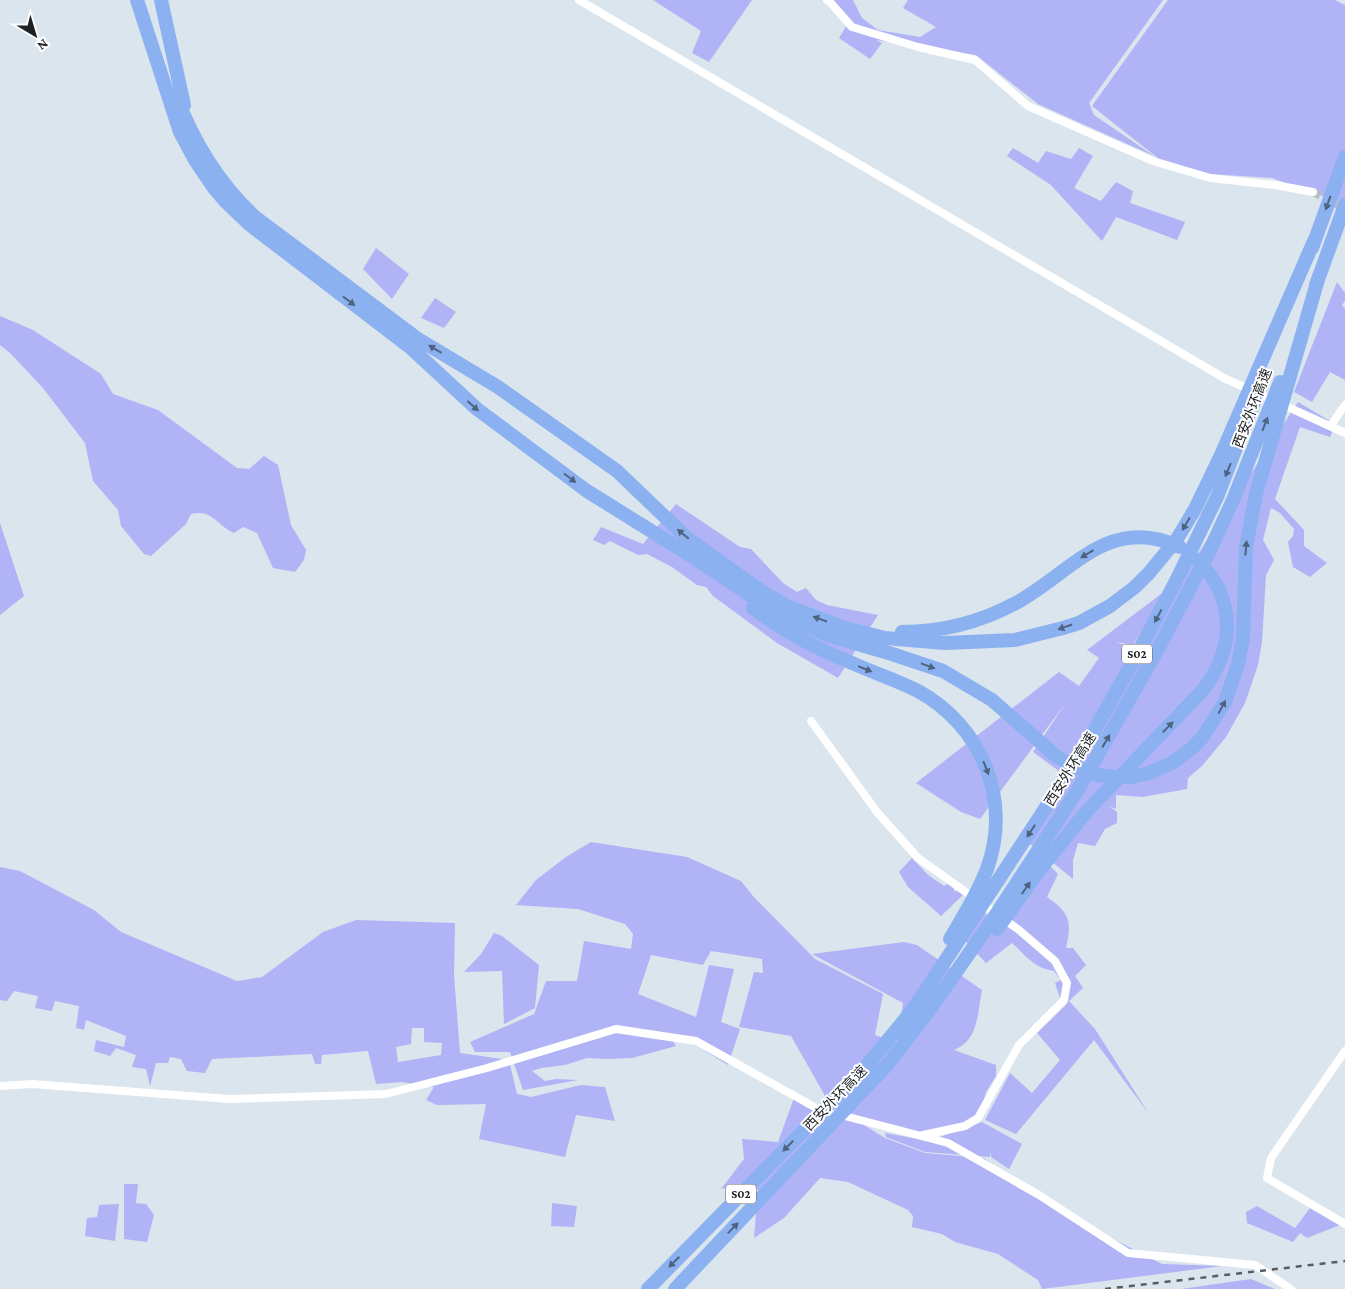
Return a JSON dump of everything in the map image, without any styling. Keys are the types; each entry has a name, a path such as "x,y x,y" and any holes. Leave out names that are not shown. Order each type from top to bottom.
{"highway":[{"path":"137,0 180,132 204,174 225,201 249,224 411,348 476,409 586,491 693,557 758,602 794,622 842,640 927,665 955,677 992,700 1056,756 1089,772 1106,776 1123,778 1149,773 1172,763 1202,738 1222,706 1233,680 1243,638 1246,547 1256,494 1319,276"},
{"path":"146,0 174,90 203,155 221,182 256,217 418,339 498,387 617,471 687,538 761,591 789,607 845,628 885,638 963,643 1015,640 1048,633 1079,622 1096,614 1122,597 1166,554 1195,509 1221,455 1314,241"},
{"path":"161,0 174,68 190,128"},
{"name":"西安外环高速","path":"648,1289 835,1099 870,1062 900,1026 930,984 1094,731 1157,618 1217,497 1345,157"},
{"name":"西安外环高速","path":"675,1289 888,1064 963,964 1106,742 1209,552 1233,500 1262,430 1345,205"},
{"path":"845,628 906,632 959,626 1015,603 1097,548 1115,540 1132,537 1160,539 1183,549 1204,567 1219,591 1226,612 1228,628 1222,658 1211,680 1069,832 1034,877 952,991 888,1064"},
{"path":"693,557 745,602 778,626 819,649 918,691 939,704 967,732 988,771 993,790 996,816 994,842 987,868 969,906 950,939 870,1062"}],"street":[{"path":"579,0 1224,378 1345,433"},
{"path":"827,0 852,27 918,47 975,60 1028,106 1153,161 1210,178 1275,185 1313,192"},
{"path":"1331,425 1345,405"},
{"path":"811,721 877,812 918,858 1019,930 1055,961 1067,983 1064,1000 1020,1046 978,1118 965,1126 921,1136"},
{"path":"0,1086 32,1084 229,1099 386,1094 487,1068 616,1029 696,1041 818,1109 948,1143 1039,1195 1128,1253 1255,1266 1290,1289"},
{"path":"1345,1051 1271,1158 1267,1178 1345,1224"}],"shaded area":[{"path":"653,0 752,0 709,62 692,53 701,31"},
{"path":"829,0 853,0 862,18 878,30 920,37 936,27 903,8 908,0 1163,0 1089,103 1094,115 1154,156 1038,104 976,55 876,40 882,43 870,59 839,38 848,23"},
{"path":"1168,0 1335,0 1345,5 1345,209 1325,197 1272,178 1210,174 1159,159 1092,106"},
{"path":"1013,148 1038,163 1046,151 1071,159 1079,148 1093,156 1074,188 1101,201 1116,182 1133,191 1130,203 1185,222 1177,240 1116,217 1102,241 1051,185 1007,156"},
{"path":"376,248 409,274 392,299 363,269"},
{"path":"1337,282 1345,293 1345,301 1342,305 1345,309 1345,380 1330,372 1312,402 1294,392"},
{"path":"435,298 456,312 444,328 421,318"},
{"path":"0,316 33,330 101,374 113,394 158,410 237,468 249,469 264,456 278,465 291,525 306,550 304,560 295,572 273,568 257,533 243,527 234,533 210,516 198,513 191,514 186,524 151,556 144,554 121,526 118,510 93,481 85,443 43,388 0,345"},
{"path":"1298,402 1335,424 1330,437 1300,427 1275,499 1304,530 1304,546 1327,563 1310,577 1293,567 1288,542 1293,536 1294,529 1280,513 1271,508 1263,540 1274,560 1266,575 1262,642 1258,665 1245,703 1226,737 1202,766 1188,778 1187,789 1143,797 1116,795 1116,809 1109,806 1117,812 1117,823 1105,829 1095,846 1078,843 1073,860 1073,879 1025,840 1071,780 1033,752 1067,701 980,819 961,812 916,783 1059,672 1079,686 1099,658 1087,650 1169,588 1133,645 1116,642 1135,649"},
{"path":"676,504 740,547 751,549 783,583 797,592 806,588 816,600 827,605 878,615 838,678 777,643 713,596 706,587 697,585 672,567 647,554 638,555 610,541 604,545 593,540 601,527 643,544"},
{"path":"0,523 24,596 0,615"},
{"path":"591,842 687,857 741,881 753,896 815,959 883,994 875,1035 897,1043 903,1003 812,954 904,942 917,945 982,990 978,1017 973,1033 962,1046 954,1050 996,1065 996,1076 986,1092 983,1104 971,1123 928,1136 864,1125 885,1138 925,1153 984,1158 1051,1207 1162,1264 1222,1266 1042,1289 1038,1280 998,1254 955,1242 942,1234 912,1227 913,1216 908,1210 848,1182 820,1178 784,1218 754,1238 758,1190 750,1183 721,1189 744,1159 742,1139 778,1142 794,1098 824,1111 824,1094 791,1036 739,1027 754,972 763,973 762,959 711,951 703,965 651,955 638,994 696,1017 709,965 734,969 721,1022 740,1029 728,1065 682,1037 670,1034 676,1046 632,1058 587,1058 565,1065 532,1071 545,1081 556,1079 578,1080 523,1090 510,1052 475,1052 470,1042 534,1014 546,981 577,981 584,941 631,949 633,934 625,924 578,909 516,905 536,880 566,857"},
{"path":"912,858 928,875 944,886 951,882 955,892 960,888 964,894 941,916 908,887 899,872"},
{"path":"1049,865 1058,874 1047,897 1061,908 1067,918 1069,931 1066,948 1073,948 1086,965 1075,976 1083,988 1069,1001 1095,1029 1149,1114 1094,1040 1016,1134 985,1120 1010,1073 1032,1093 1060,1060 1037,1033 1068,1003 1062,1004 1055,983 1061,980 1054,971 1047,970 1036,964 1012,943 986,963 952,927 977,905 992,920"},
{"path":"0,867 20,871 94,910 121,932 237,981 262,977 323,932 356,920 455,923 454,975 460,1053 509,1060 517,1094 531,1097 581,1085 605,1087 615,1121 576,1115 565,1157 479,1139 486,1104 437,1105 426,1100 434,1087 401,1082 376,1084 368,1051 322,1055 321,1064 315,1064 312,1054 212,1059 205,1073 187,1071 181,1059 170,1057 168,1063 156,1063 150,1086 146,1069 132,1067 136,1055 116,1048 110,1056 94,1051 96,1040 124,1047 126,1036 86,1020 84,1030 76,1028 79,1006 55,1001 52,1011 35,1008 38,996 14,991 7,1001 0,1000","holes":["412,1028 424,1028 424,1042 442,1043 441,1055 398,1062 396,1047 411,1044"]},
{"path":"494,933 502,936 539,965 535,1008 504,1024 502,971 464,972 481,954"},
{"path":"982,1122 1022,1144 1009,1169 991,1157 991,1151 990,1157 925,1152 886,1137 885,1133 929,1141"},
{"path":"124,1184 138,1184 136,1203 146,1204 154,1215 147,1242 124,1239"},
{"path":"552,1203 577,1206 574,1227 551,1226"},
{"path":"119,1204 115,1241 85,1236 87,1218 97,1217 99,1205"},
{"path":"1257,1206 1295,1228 1311,1207 1340,1225 1307,1238 1300,1233 1293,1242 1247,1223 1246,1212"},
{"path":"1251,1279 1275,1289 1181,1289"}],"tunnel":[{"path":"1313,192 1345,209"}],"railway":[{"path":"1105,1289 1345,1261"}]}
